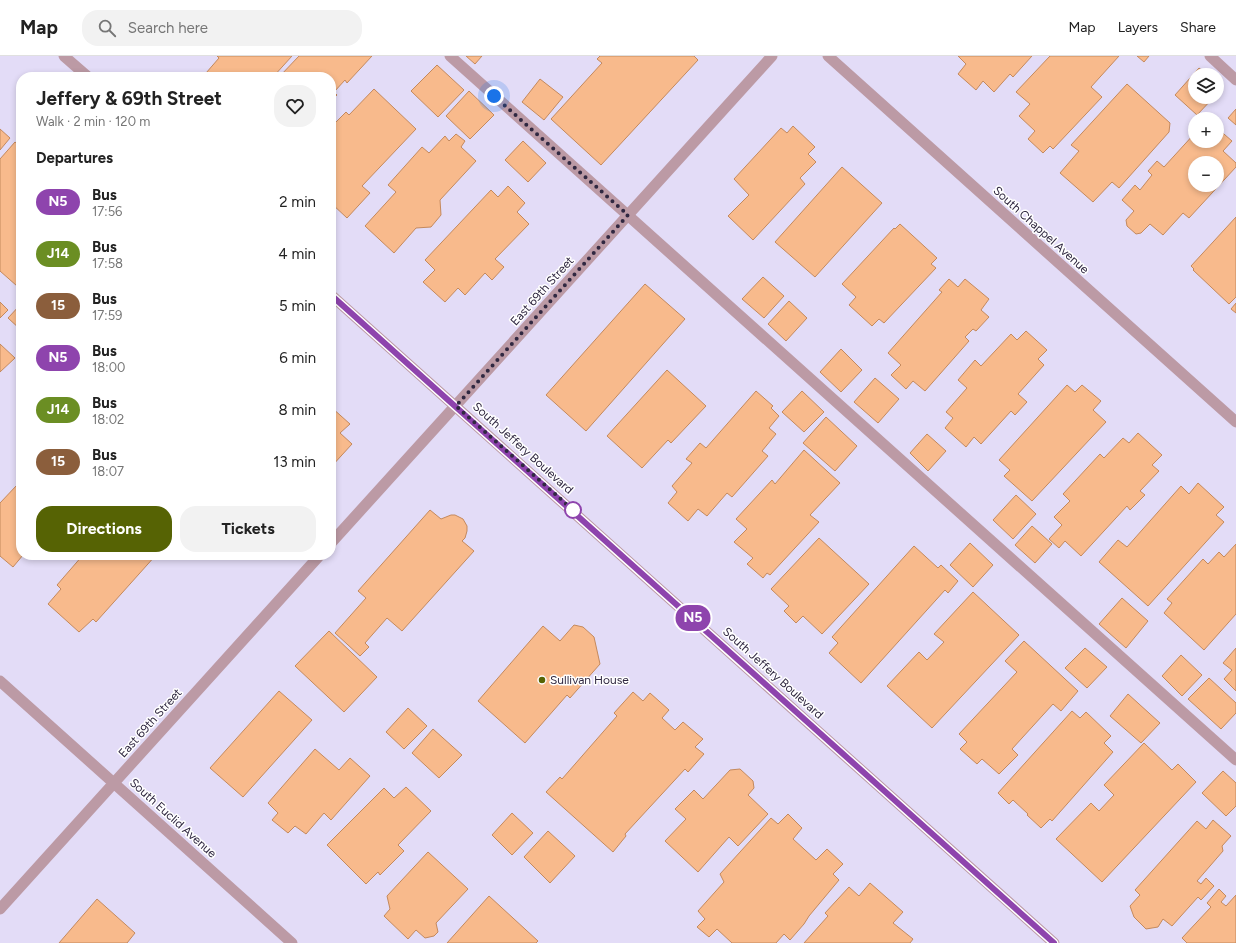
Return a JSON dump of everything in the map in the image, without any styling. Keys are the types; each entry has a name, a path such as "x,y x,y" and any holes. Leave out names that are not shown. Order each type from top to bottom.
{"street":[{"path":"64,56 82,72"},
{"path":"450,56 1236,760"},
{"name":"East 69th Street","path":"336,538 772,56"},
{"name":"South Chappel Avenue","path":"828,56 1236,422"},
{"path":"1210,56 1236,80"},
{"name":"South Jeffery Boulevard","path":"336,298 1054,943"},
{"name":"East 69th Street","path":"0,909 315,560"},
{"name":"South Euclid Avenue","path":"0,681 292,943"}],"building":[{"path":"217,56 292,56 278,72 207,72 219,58"},
{"path":"299,56 372,56 347,83 345,80 336,90 336,72 284,72"},
{"path":"466,56 482,56 475,64"},
{"path":"600,56 694,56 698,60 601,165 551,119 602,63 597,59"},
{"path":"958,56 1032,56 1013,77 1010,74 994,92 983,81 976,90 958,74 966,64"},
{"path":"1050,56 1119,56 1091,87 1102,97 1053,149 1050,146 1043,153 1028,139 1035,131 1019,116 1030,104 1016,92"},
{"path":"1137,56 1149,56 1144,62"},
{"path":"437,65 464,90 438,117 411,91"},
{"path":"540,79 563,97 544,120 522,102"},
{"path":"1188,80 1188,104 1207,104 1200,112 1194,112 1175,95"},
{"path":"1127,84 1170,123 1169,132 1119,188 1112,182 1093,202 1060,173 1079,151 1071,145"},
{"path":"374,89 416,129 362,186 370,193 347,218 336,208 336,122 346,112 349,115"},
{"path":"469,91 494,115 470,139 446,116"},
{"path":"1236,109 1236,125 1228,118"},
{"path":"793,126 815,147 808,154 816,162 800,178 805,184 753,240 728,216 749,195 734,179 781,128 787,133"},
{"path":"0,129 10,138 0,150"},
{"path":"456,134 465,141 461,147 476,161 440,200 441,215 431,227 416,228 394,253 365,226 396,192 388,185 422,147 429,153 445,136 449,141"},
{"path":"1224,134 1232,141 1223,151 1236,163 1236,167 1224,180 1224,156 1188,156 1188,192 1213,192 1189,218 1183,213 1163,235 1150,224 1141,233 1136,234 1127,226 1126,220 1134,211 1122,200 1135,185 1140,190 1152,175 1148,171 1157,161 1164,167 1188,141 1188,148 1224,148"},
{"path":"523,141 546,163 528,182 505,160"},
{"path":"15,142 16,143 16,285 0,271 0,159"},
{"path":"842,167 882,203 815,277 775,242"},
{"path":"508,186 525,203 517,212 529,224 495,259 504,267 492,280 485,273 465,295 458,288 445,302 423,282 435,270 425,260 491,190 498,197"},
{"path":"1236,217 1236,297 1229,304 1193,270 1194,269 1191,266"},
{"path":"900,224 937,258 931,264 936,268 884,323 879,319 872,326 849,305 856,297 842,284 894,228 895,229"},
{"path":"763,277 784,296 764,318 742,299"},
{"path":"949,279 958,287 965,279 989,299 981,310 989,317 976,331 973,329 965,337 969,341 925,391 913,381 906,389 891,375 901,365 888,353 942,292 939,290"},
{"path":"645,284 685,319 586,431 546,395"},
{"path":"789,301 807,318 786,341 768,324"},
{"path":"0,302 8,310 0,318"},
{"path":"1236,303 1236,313 1231,309"},
{"path":"16,309 16,325 8,318"},
{"path":"1026,331 1047,350 1038,359 1044,365 1018,394 1027,402 1015,415 1011,411 981,444 974,437 966,447 945,428 953,418 946,412 967,388 958,380 975,360 981,366 1011,334 1017,340"},
{"path":"0,344 15,358 0,372"},
{"path":"841,349 862,370 841,392 820,372"},
{"path":"667,370 706,406 671,443 668,440 642,468 607,436"},
{"path":"875,378 899,399 878,423 854,402"},
{"path":"1067,385 1075,392 1082,385 1101,401 1093,410 1106,422 1032,501 1004,476 1010,470 999,460"},
{"path":"756,391 773,406 771,408 779,416 769,428 776,434 762,451 768,456 732,497 727,493 707,516 698,509 688,521 668,503 677,492 672,486 692,463 686,459 700,443 706,448"},
{"path":"802,391 824,412 804,432 782,412"},
{"path":"336,411 350,424 340,433 352,444 336,462"},
{"path":"826,417 857,446 835,471 803,443"},
{"path":"1138,433 1162,455 1152,465 1159,471 1140,491 1145,495 1130,510 1127,506 1081,556 1065,541 1059,548 1049,539 1062,525 1054,517 1070,501 1063,494 1100,454 1104,458 1123,438 1129,443"},
{"path":"927,434 946,451 928,471 910,453"},
{"path":"804,450 840,483 810,515 819,522 770,575 767,573 763,578 747,564 753,558 734,542 747,529 736,519 772,480 775,484"},
{"path":"1198,483 1224,507 1216,515 1224,522 1148,606 1099,562 1118,540 1127,547 1181,486 1189,494"},
{"path":"16,486 16,560 19,560 13,567 0,556 0,503"},
{"path":"1016,495 1036,514 1013,539 993,520"},
{"path":"430,510 441,519 455,515 463,519 467,526 467,531 465,538 462,541 474,551 402,631 387,618 365,643 369,647 360,656 335,633 366,598 358,591"},
{"path":"1032,526 1052,544 1035,563 1015,545"},
{"path":"819,538 869,584 822,634 803,616 796,623 784,611 789,606 771,589"},
{"path":"970,543 993,565 973,587 950,565"},
{"path":"1236,544 1236,614 1204,650 1164,613 1172,603 1167,599 1203,559 1208,564 1219,552 1224,557"},
{"path":"914,546 938,568 941,565 958,581 948,593 945,590 861,683 829,653 838,643 832,637"},
{"path":"79,560 152,560 96,622 93,619 79,632 48,604 61,589 57,585"},
{"path":"973,592 1019,635 932,728 887,686 919,652 927,660 944,642 934,634"},
{"path":"1122,598 1148,621 1126,648 1099,624"},
{"name":"Sullivan House","path":"574,625 583,627 594,637 600,664 570,698 567,695 525,743 478,701 543,626 560,641"},
{"path":"329,631 377,677 344,712 295,666"},
{"path":"1024,641 1078,691 1061,711 1053,704 1012,749 1018,755 999,774 982,759 977,764 960,749 967,742 959,734 1017,672 1005,661"},
{"path":"1085,648 1107,667 1087,688 1065,668"},
{"path":"1236,648 1236,691 1224,679 1232,670 1223,663"},
{"path":"1181,655 1202,675 1182,696 1162,676"},
{"path":"1209,678 1236,703 1236,713 1221,729 1188,699"},
{"path":"279,691 312,720 243,797 210,768"},
{"path":"633,692 643,701 650,693 669,710 662,718 675,730 683,722 703,739 695,747 704,754 688,772 685,769 625,834 626,836 613,852 546,792 560,777 562,779 617,716 614,713"},
{"path":"1128,694 1160,723 1141,743 1110,716"},
{"path":"408,708 427,726 404,749 386,732"},
{"path":"1072,711 1080,718 1086,712 1111,736 1104,743 1113,752 1052,821 1050,819 1041,828 1013,800 1009,804 998,793"},
{"path":"433,729 462,755 439,778 412,753"},
{"path":"1144,743 1172,770 1178,764 1196,782 1102,882 1056,839 1091,803 1099,811 1114,795 1104,785"},
{"path":"315,749 339,770 350,758 370,776 331,820 324,813 306,834 295,826 288,833 272,820 278,813 268,803"},
{"path":"740,769 753,781 754,788 748,795 768,814 738,846 729,837 698,872 665,841 686,819 675,809 694,790 703,799 730,770"},
{"path":"1223,771 1236,783 1236,806 1226,816 1202,793"},
{"path":"406,787 431,811 398,845 404,851 380,875 378,872 366,884 327,845 384,788 394,798"},
{"path":"512,813 533,833 512,855 492,835"},
{"path":"788,814 802,828 793,839 816,860 827,849 843,864 833,874 839,880 790,940 784,934 776,943 732,943 717,929 709,937 697,927 705,919 698,911 724,882 720,874 771,818 778,824"},
{"path":"1213,820 1231,836 1222,846 1223,851 1197,881 1201,884 1206,878 1214,886 1201,900 1198,897 1172,926 1163,919 1158,927 1146,929 1134,917 1130,906 1140,895 1135,890 1197,821 1206,829"},
{"path":"548,831 575,856 550,883 524,857"},
{"path":"428,852 468,889 436,923 438,932 434,936 425,938 416,930 408,939 384,916 390,909 387,896"},
{"path":"870,883 903,912 893,923 913,939 910,943 804,943 828,916 825,913 849,887 859,896"},
{"path":"1219,889 1226,896 1221,902 1226,906 1236,895 1236,943 1187,943 1182,938 1211,907 1207,903"},
{"path":"489,896 538,941 536,943 447,943"},
{"path":"97,899 135,933 127,943 59,943"}],"bus line":[{"name":"N5","path":"336,299 572,509 1054,943"}],"place":[{"name":"Sullivan House","path":"542,680"}],"route":[{"path":"494,96 628,215 456,406 573,510"}]}
